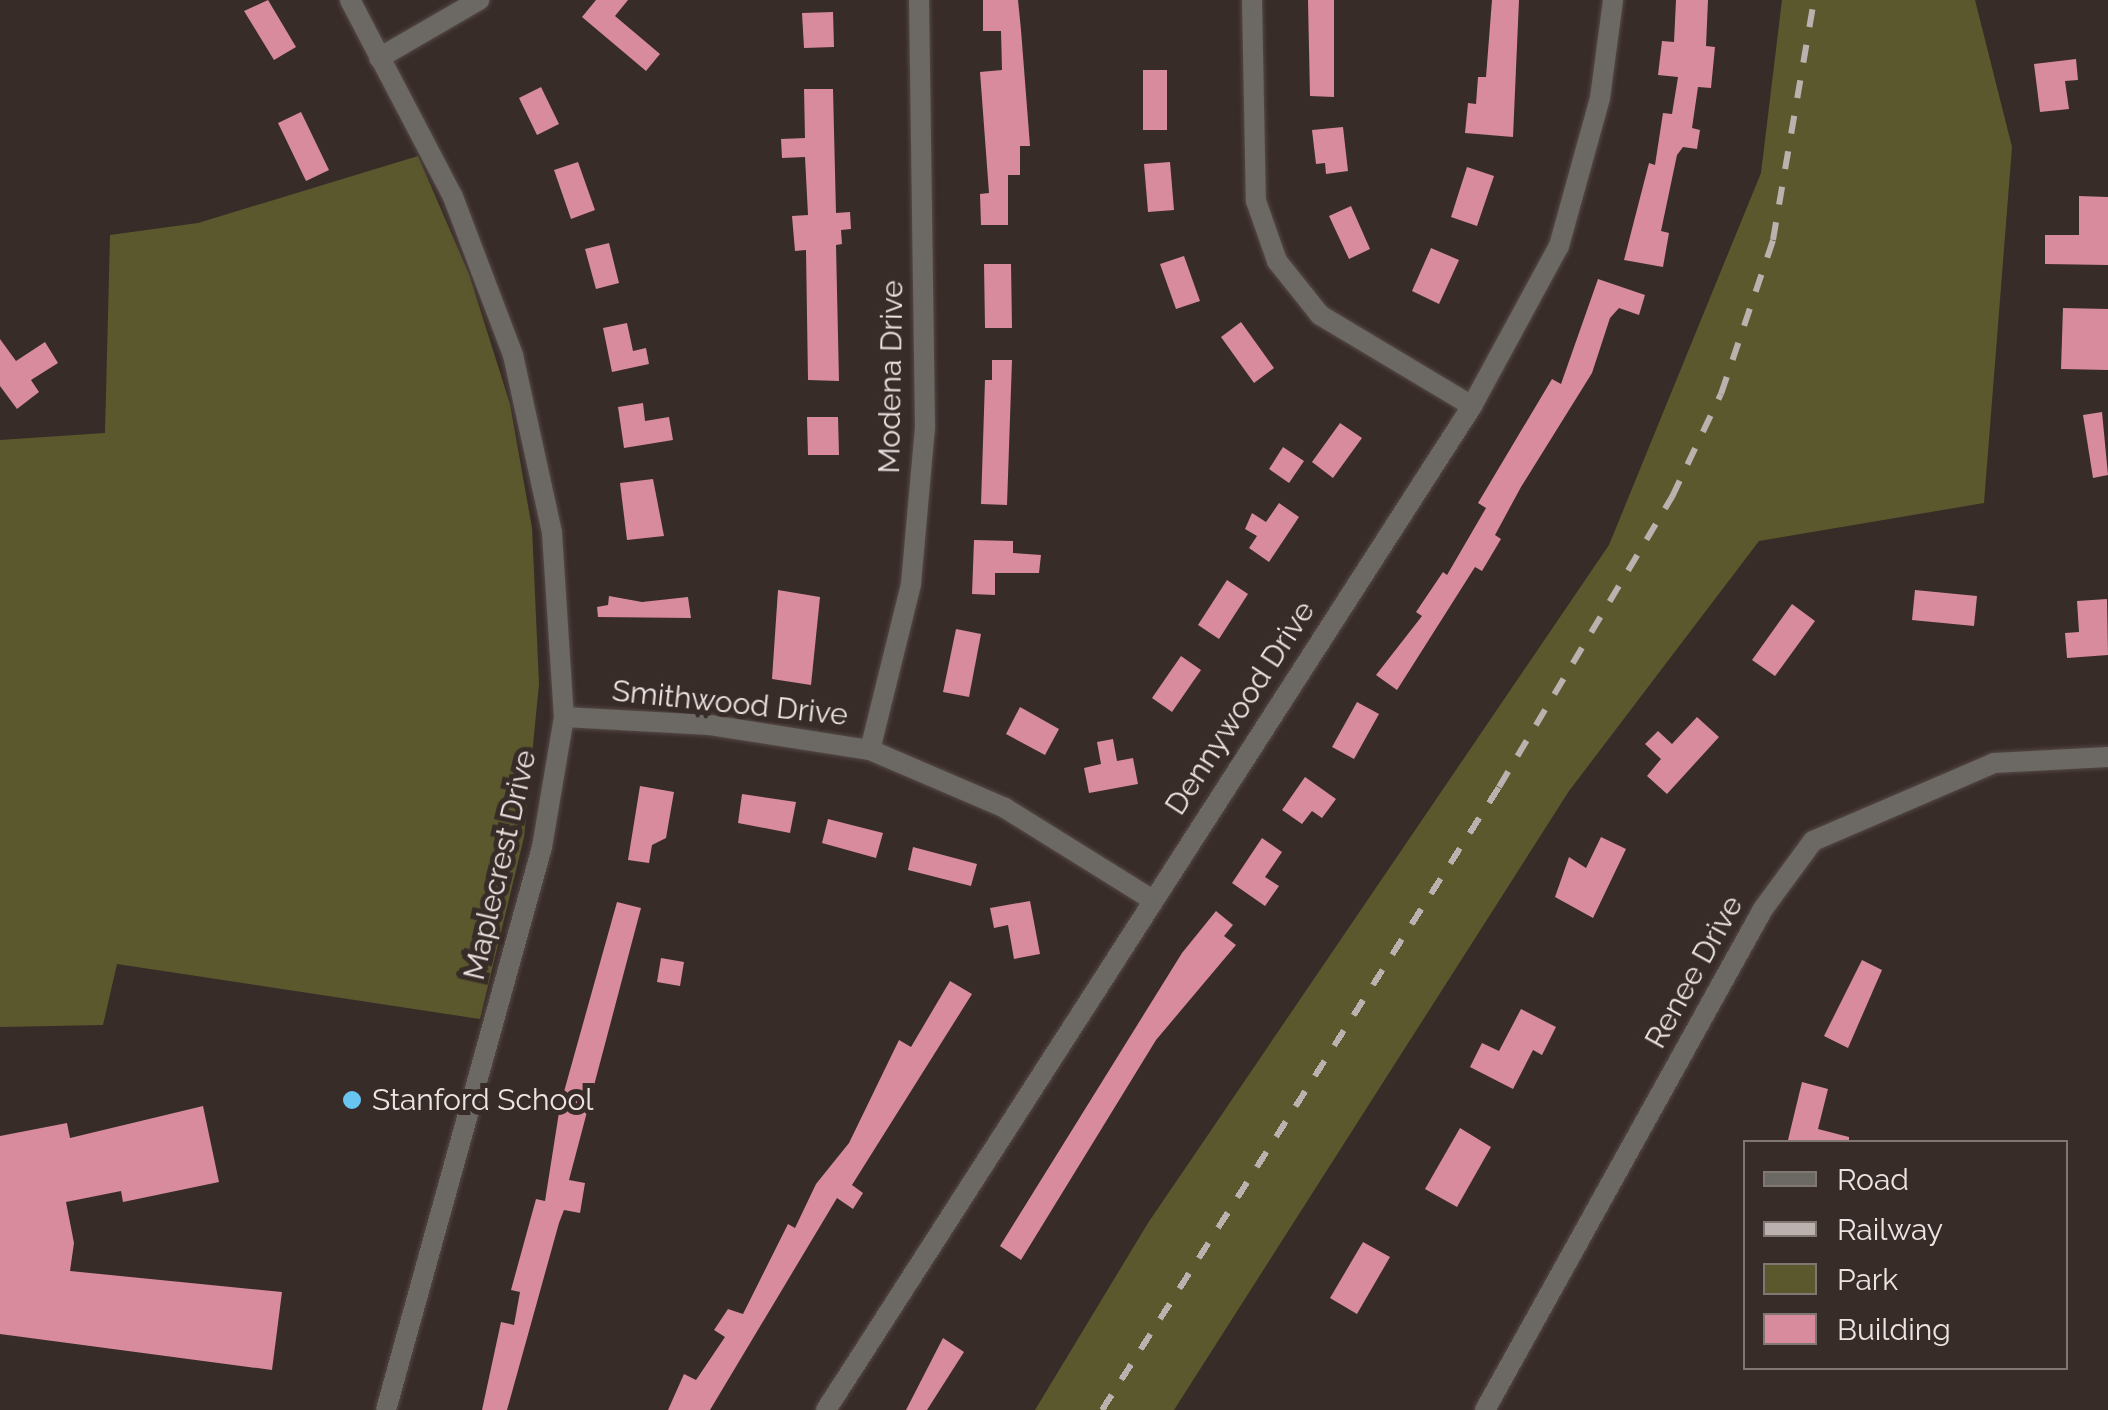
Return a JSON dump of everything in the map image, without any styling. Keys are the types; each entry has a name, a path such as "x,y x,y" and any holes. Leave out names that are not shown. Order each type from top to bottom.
{"street":[{"name":"Maplecrest Drive","path":"350,0 453,197 513,355 552,533 564,716 542,847 386,1410"},
{"path":"379,58 479,0"},
{"name":"Modena Drive","path":"870,750 911,584 925,427 919,0"},
{"path":"1252,0 1256,200 1278,261 1320,316 1472,406"},
{"name":"Dennywood Drive","path":"826,1410 1151,899 1472,406 1559,246 1600,98 1612,0"},
{"name":"Smithwood Drive","path":"564,716 710,725 870,750 1005,808 1151,899"},
{"name":"Renee Drive","path":"1485,1410 1763,909 1813,841 1994,764 2108,758"}],"green space":[{"path":"1782,0 1975,0 2012,147 1984,503 1759,541 1569,791 1174,1410 1035,1410 1148,1223 1609,545 1761,173"},
{"path":"418,156 469,274 510,404 532,528 539,684 524,837 480,1019 117,964 103,1025 0,1027 0,440 105,433 110,235 198,223"}],"building":[{"path":"268,0 296,47 274,60 244,11"},
{"path":"596,0 628,0 615,16 660,54 646,71 582,17"},
{"path":"983,0 1018,0 1030,146 1020,146 1020,175 1008,175 1008,225 981,225 980,194 989,193 980,72 1002,70 1001,31 983,31"},
{"path":"1308,0 1334,0 1334,97 1310,96"},
{"path":"1492,0 1519,0 1513,137 1465,133 1468,103 1476,104 1478,77 1486,77"},
{"path":"1676,0 1708,0 1706,46 1715,47 1711,88 1698,87 1692,128 1700,130 1697,149 1683,147 1677,155 1661,231 1669,233 1663,267 1624,260 1649,163 1655,165 1663,113 1672,114 1678,77 1658,75 1662,41 1674,42"},
{"path":"833,12 834,47 804,48 802,13"},
{"path":"2076,59 2078,80 2065,81 2069,109 2040,112 2034,64"},
{"path":"1143,70 1167,70 1167,130 1143,130"},
{"path":"541,87 559,124 537,135 519,98"},
{"path":"804,89 833,89 836,213 850,212 851,229 841,230 842,244 836,245 839,381 808,380 806,250 795,251 792,216 808,215 805,157 782,158 781,139 805,138"},
{"path":"301,112 329,170 306,181 278,123"},
{"path":"1343,127 1348,171 1326,174 1325,163 1316,164 1312,130"},
{"path":"578,162 595,210 571,219 554,170"},
{"path":"1170,162 1174,210 1148,212 1144,164"},
{"path":"1467,167 1494,176 1477,226 1451,217"},
{"path":"2079,196 2108,197 2108,265 2045,264 2045,235 2079,235"},
{"path":"1351,206 1370,249 1349,259 1329,216"},
{"path":"609,243 619,283 596,289 585,249"},
{"path":"1431,248 1459,260 1439,304 1412,291"},
{"path":"1184,256 1200,301 1176,309 1160,264"},
{"path":"984,264 1011,264 1012,328 985,328"},
{"path":"1598,279 1645,295 1639,315 1619,308 1610,318 1592,373 1521,487 1495,535 1501,539 1482,571 1475,567 1397,690 1376,675 1422,616 1416,612 1443,572 1447,575 1486,508 1478,503 1552,379 1561,384"},
{"path":"2063,308 2108,309 2108,370 2061,369"},
{"path":"1241,322 1274,368 1254,383 1221,337"},
{"path":"627,323 633,351 646,348 649,364 612,372 603,328"},
{"path":"0,339 16,361 45,342 58,363 31,380 39,392 17,409 0,386"},
{"path":"992,360 1012,360 1007,505 981,504 985,380 992,380"},
{"path":"643,403 645,421 669,417 673,440 624,448 618,407"},
{"path":"2102,412 2108,475 2093,478 2083,415"},
{"path":"807,417 838,417 839,455 808,455"},
{"path":"1340,423 1362,438 1333,478 1312,462"},
{"path":"1283,447 1304,461 1289,483 1269,469"},
{"path":"653,479 664,536 627,540 620,483"},
{"path":"1279,503 1299,517 1269,562 1249,548 1257,536 1245,529 1252,513 1266,522"},
{"path":"974,540 1013,541 1013,553 1041,555 1039,573 995,573 995,595 972,594"},
{"path":"1227,580 1248,594 1219,639 1198,625"},
{"path":"778,590 820,597 811,685 772,679"},
{"path":"1915,590 1977,596 1974,626 1912,620"},
{"path":"609,596 642,602 688,597 691,618 598,617 597,607 608,605"},
{"path":"2107,599 2108,655 2067,658 2065,633 2079,632 2077,601"},
{"path":"1792,604 1815,621 1775,676 1752,660"},
{"path":"956,629 981,634 969,697 943,692"},
{"path":"1181,656 1201,670 1172,712 1152,698"},
{"path":"1357,702 1379,714 1354,759 1332,747"},
{"path":"1020,707 1059,729 1045,755 1006,734"},
{"path":"1697,717 1719,737 1667,794 1647,776 1661,759 1645,744 1658,731 1672,744"},
{"path":"1113,739 1117,761 1133,758 1138,784 1089,793 1084,768 1101,764 1097,742"},
{"path":"1305,777 1336,799 1322,818 1312,811 1302,824 1282,810"},
{"path":"640,786 674,792 666,838 652,845 649,863 628,860"},
{"path":"742,794 796,802 790,833 738,823"},
{"path":"828,819 883,833 876,858 822,843"},
{"path":"1601,837 1626,849 1593,918 1555,897 1569,857 1586,868"},
{"path":"1262,838 1282,852 1265,877 1279,886 1265,906 1232,883"},
{"path":"913,847 977,864 971,886 908,870"},
{"path":"1030,901 1040,954 1014,959 1008,925 994,928 990,908"},
{"path":"617,902 641,908 569,1180 585,1183 580,1213 564,1210 559,1223 507,1410 482,1410 501,1322 514,1325 520,1292 511,1290 536,1199 545,1201 560,1106"},
{"path":"1216,911 1233,925 1224,936 1236,945 1156,1040 1021,1260 1000,1246 1182,953"},
{"path":"661,958 684,962 680,986 657,982"},
{"path":"1862,960 1882,970 1848,1048 1824,1036"},
{"path":"950,981 972,994 852,1185 863,1193 853,1209 837,1198 710,1410 668,1410 684,1374 696,1380 725,1337 714,1330 728,1309 743,1314 788,1224 795,1228 816,1184 849,1143 899,1040 911,1047"},
{"path":"1521,1009 1556,1027 1542,1055 1533,1050 1513,1089 1470,1067 1482,1043 1499,1051"},
{"path":"1802,1082 1828,1089 1818,1129 1849,1140 1788,1140"},
{"path":"203,1106 219,1182 123,1202 121,1191 66,1202 74,1243 70,1271 282,1292 272,1370 0,1334 0,1136 67,1123 70,1138"},
{"path":"1460,1128 1491,1147 1457,1207 1425,1189"},
{"path":"1363,1242 1390,1257 1357,1314 1330,1298"},
{"path":"943,1338 964,1352 927,1410 906,1410"}],"railway":[{"path":"1102,1410 1499,787 1672,497 1721,394 1773,240 1814,0"}],"place":[{"name":"Stanford School","path":"352,1100"}]}
